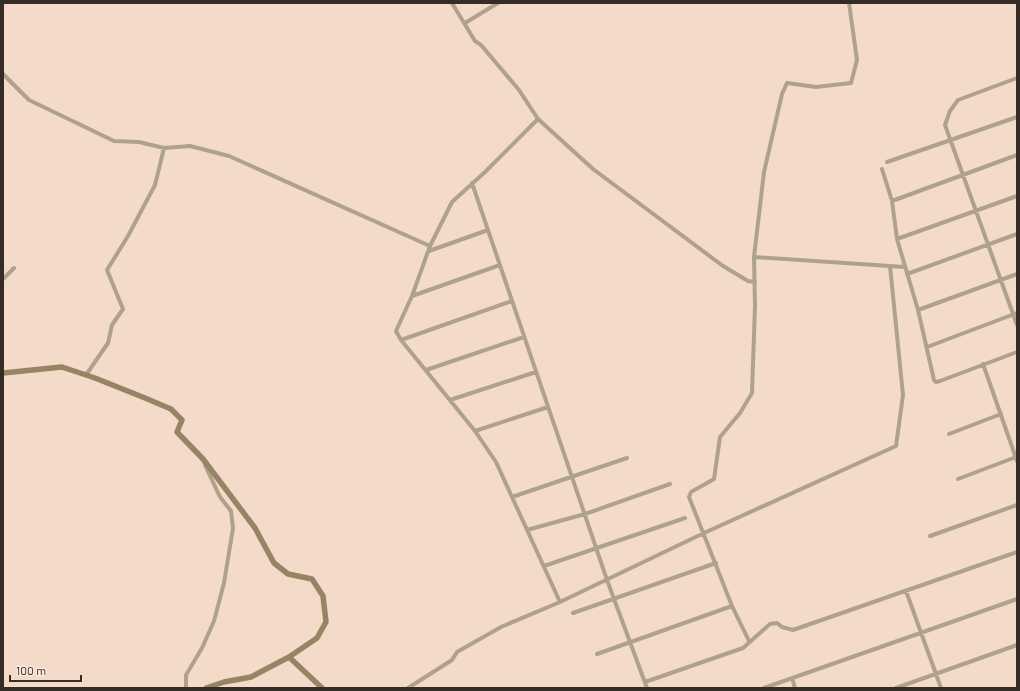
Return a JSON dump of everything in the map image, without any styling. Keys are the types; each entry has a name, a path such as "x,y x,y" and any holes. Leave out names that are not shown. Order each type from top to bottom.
{"street":[{"path":"452,3 475,41 481,45 519,90 538,119 593,169 723,266 748,281 755,282"},
{"path":"465,23 498,3"},
{"path":"749,641 732,606 689,497 691,492 714,479 720,437 740,413 752,393 755,282 754,257 764,172 782,94 787,83 816,87 851,83 857,60 849,3"},
{"path":"3,74 29,100 114,141 139,142 164,148 190,146 229,156 430,246"},
{"path":"1017,78 958,100 950,111 945,126 1015,314 1017,325"},
{"path":"887,162 1017,117"},
{"path":"538,119 485,172 452,202 430,246 412,296 396,331 475,431 496,462 560,602"},
{"path":"86,375 108,342 112,325 123,308 107,270 128,236 155,185 164,148"},
{"path":"892,201 1017,155"},
{"path":"882,169 892,201 897,239 904,267 918,310 936,382 1017,352"},
{"path":"472,183 584,514 647,688"},
{"path":"897,239 1017,196"},
{"path":"429,251 488,230"},
{"path":"906,274 1017,234"},
{"path":"754,257 904,267"},
{"path":"412,296 500,265"},
{"path":"408,688 452,660 457,652 463,648 501,627 560,602 704,533 896,446 903,395 890,266"},
{"path":"3,279 14,268"},
{"path":"918,310 1017,274"},
{"path":"402,340 512,301"},
{"path":"927,347 1015,314"},
{"path":"426,370 524,337"},
{"path":"958,479 1016,459 983,364"},
{"path":"3,373 62,367 171,409 182,420 176,432 203,459 255,528 274,563 288,574 312,579 323,596 326,622 317,638 289,657 251,677 224,682 206,688"},
{"path":"450,400 536,372"},
{"path":"475,431 548,407"},
{"path":"949,434 1001,414"},
{"path":"512,497 627,458"},
{"path":"186,688 186,675 202,648 214,621 224,583 233,528 231,511 220,497 203,459"},
{"path":"527,530 584,514 670,484"},
{"path":"930,536 1017,506"},
{"path":"544,566 596,547 685,518"},
{"path":"645,682 743,648 749,641 770,624 777,623 782,627 793,630 1017,552"},
{"path":"574,614 716,563"},
{"path":"906,591 941,688"},
{"path":"764,688 1017,599"},
{"path":"596,654 732,606"},
{"path":"896,688 1017,645"},
{"path":"289,657 322,688"},
{"path":"792,678 795,688"}]}
